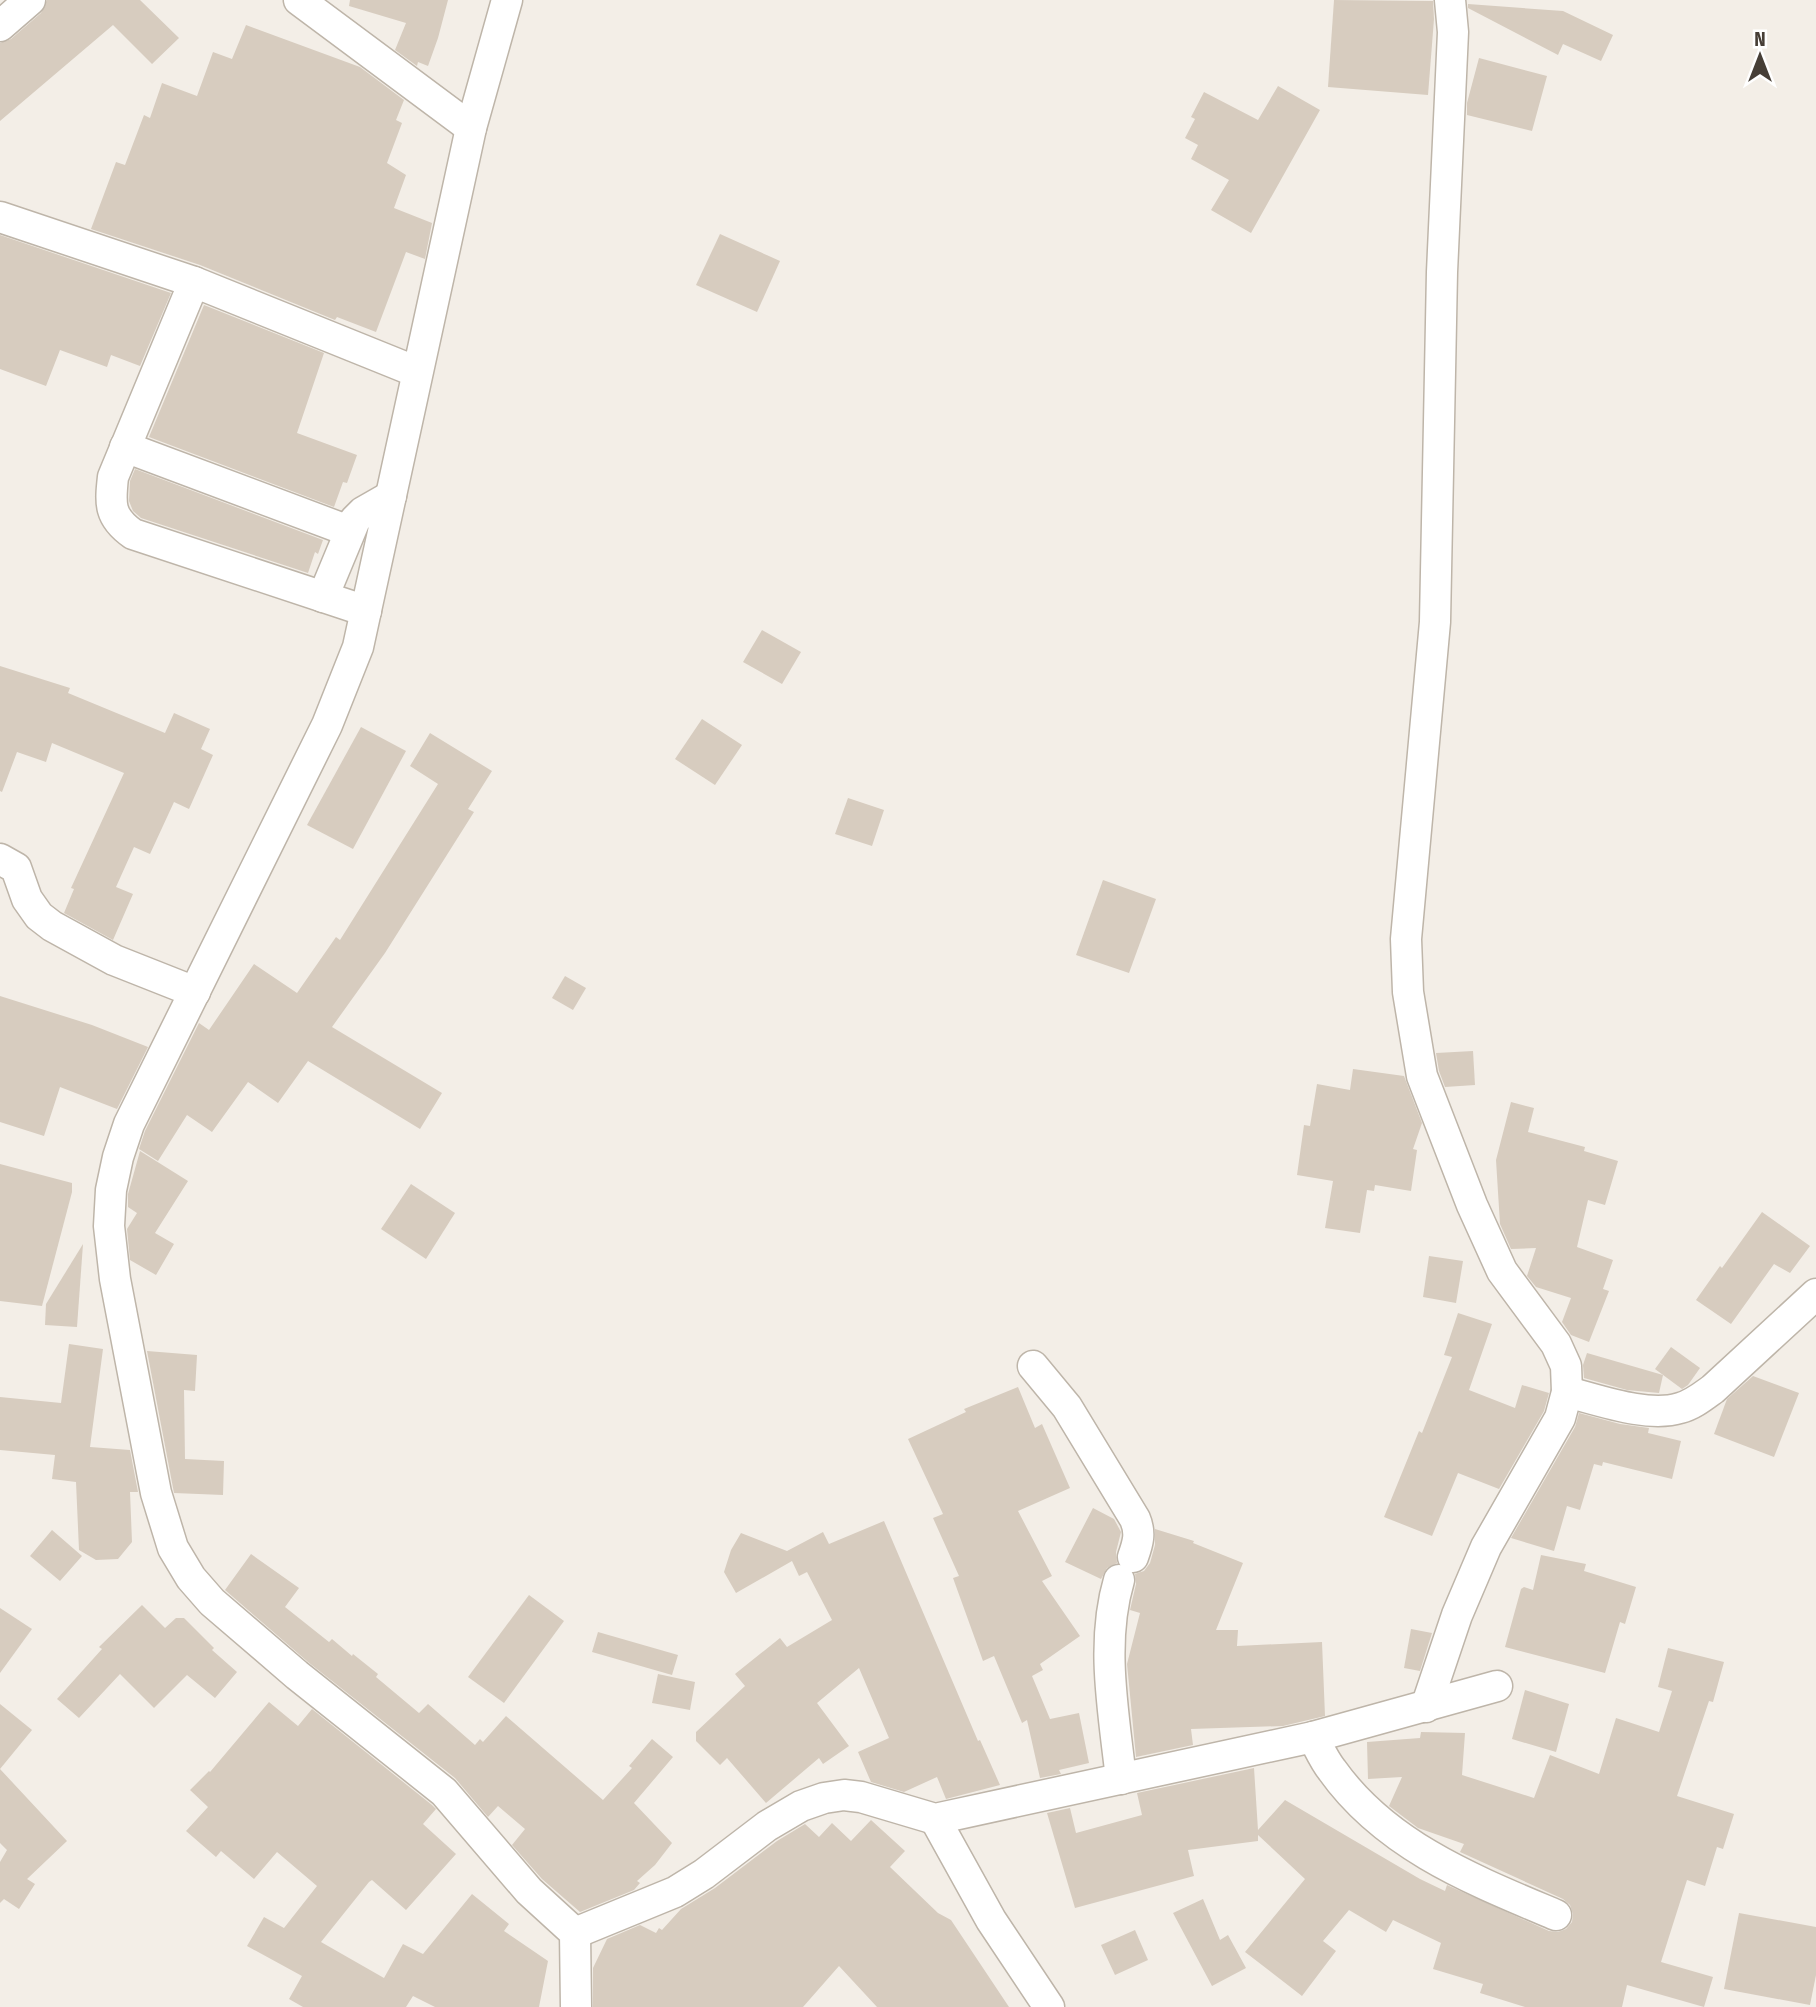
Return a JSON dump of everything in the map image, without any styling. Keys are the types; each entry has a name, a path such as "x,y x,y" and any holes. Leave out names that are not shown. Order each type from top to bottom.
{"street":[{"path":"0,26 30,0"},
{"path":"299,0 471,128"},
{"path":"507,0 471,128 358,647 327,725 129,1124 113,1179 110,1214 115,1279 156,1493 173,1548 191,1578 212,1602 296,1675 444,1792 529,1891 575,1933 576,2007"},
{"path":"1426,1707 1457,1615 1486,1547 1560,1418 1567,1392 1566,1366 1556,1344 1502,1271 1467,1192 1422,1076 1408,992 1406,939 1435,622 1441,272 1453,32 1450,0"},
{"path":"0,217 194,282 417,372"},
{"path":"194,282 113,477 113,515 120,525 133,534 366,611"},
{"path":"125,447 349,531"},
{"path":"323,597 349,531 363,512 391,496"},
{"path":"0,859 16,868 27,900 39,916 52,926 114,960 195,992"},
{"path":"1567,1392 1637,1409 1678,1409 1713,1389 1816,1294"},
{"path":"1034,1366 1067,1407 1139,1528 1139,1538 1113,1605 1110,1662 1121,1779"},
{"path":"575,1933 675,1892 704,1874 767,1826 801,1806 824,1798 861,1797 935,1819 1313,1737 1497,1686"},
{"path":"1313,1737 1331,1770 1352,1795 1413,1848 1499,1891 1556,1915"},
{"path":"935,1819 991,1920 1049,2007"}],"building":[{"path":"47,0 140,0 179,38 152,64 113,25 0,121 0,43 11,39 41,13"},
{"path":"350,0 448,0 428,66 418,62 417,66 395,50 406,23 349,6"},
{"path":"1334,0 1433,1 1428,95 1328,87"},
{"path":"1468,4 1563,11 1613,35 1601,61 1563,44 1558,55 1468,8"},
{"path":"246,25 360,67 404,100 396,120 402,123 387,163 406,175 394,208 432,223 425,259 406,252 376,332 337,317 335,320 200,265 91,229 116,162 125,165 144,115 150,118 162,83 197,96 213,52 232,59"},
{"path":"1479,58 1547,76 1532,131 1467,115 1467,103"},
{"path":"1278,86 1320,110 1251,233 1211,210 1229,180 1191,159 1198,145 1185,138 1195,119 1191,117 1204,92 1258,120"},
{"path":"720,234 780,261 757,312 696,285"},
{"path":"0,235 171,293 140,366 111,355 107,367 60,350 46,386 0,369"},
{"path":"204,305 324,353 297,433 357,455 347,483 343,482 334,507 149,437"},
{"path":"135,469 323,540 318,554 315,552 308,573 141,518 133,511 129,501 130,481"},
{"path":"762,630 801,652 782,684 743,662"},
{"path":"0,666 70,688 68,693 165,733 174,713 210,729 201,749 213,755 189,809 174,802 150,854 134,847 116,887 133,894 113,940 64,913 74,889 71,888 124,773 52,743 46,762 17,752 2,792 0,791"},
{"path":"702,719 742,745 715,785 675,759"},
{"path":"361,727 406,751 353,849 307,825"},
{"path":"430,733 492,771 468,809 474,812 385,953 332,1027 442,1093 420,1129 308,1061 278,1103 248,1082 212,1132 187,1115 158,1161 139,1149 145,1131 199,1023 209,1030 254,964 297,993 336,937 340,940 438,784 410,766"},
{"path":"848,798 884,810 872,846 835,834"},
{"path":"1103,880 1156,899 1129,973 1076,955"},
{"path":"565,976 586,988 573,1010 552,998"},
{"path":"0,996 92,1025 148,1047 117,1109 60,1087 44,1136 0,1122"},
{"path":"1473,1051 1475,1085 1445,1087 1436,1053"},
{"path":"1353,1069 1404,1076 1422,1123 1413,1149 1417,1150 1411,1191 1375,1185 1374,1191 1367,1190 1360,1233 1325,1228 1333,1181 1297,1175 1304,1125 1310,1126 1317,1084 1350,1090"},
{"path":"1511,1102 1534,1108 1528,1132 1585,1147 1584,1151 1618,1161 1605,1205 1588,1200 1577,1247 1613,1260 1603,1289 1609,1291 1589,1342 1571,1335 1562,1322 1571,1298 1536,1287 1527,1276 1536,1248 1511,1249 1500,1224 1496,1160"},
{"path":"140,1151 188,1181 155,1233 174,1244 156,1275 130,1260 127,1229 137,1213 128,1207 128,1194"},
{"path":"0,1164 72,1183 72,1192 42,1306 0,1301"},
{"path":"411,1184 455,1213 426,1259 381,1229"},
{"path":"1762,1212 1810,1246 1790,1273 1774,1264 1731,1324 1696,1300"},
{"path":"83,1244 77,1327 45,1325 46,1304"},
{"path":"1429,1256 1463,1261 1456,1303 1423,1297"},
{"path":"1458,1313 1492,1324 1469,1390 1515,1408 1522,1385 1549,1393 1544,1411 1499,1489 1458,1473 1432,1536 1384,1517 1419,1431 1422,1433 1452,1357 1444,1355"},
{"path":"69,1344 103,1349 90,1447 130,1450 138,1492 130,1492 132,1542 118,1559 96,1560 79,1550 76,1482 52,1479 55,1455 0,1450 0,1397 61,1403"},
{"path":"1671,1347 1700,1368 1682,1389 1655,1369"},
{"path":"147,1351 197,1355 195,1391 184,1390 185,1459 224,1461 223,1495 174,1493"},
{"path":"1587,1353 1663,1375 1659,1393 1627,1390 1584,1378 1583,1365"},
{"path":"1753,1376 1799,1393 1774,1457 1714,1434 1727,1399"},
{"path":"1018,1387 1035,1428 1042,1424 1070,1488 1018,1511 1052,1576 1042,1581 1080,1636 1040,1664 1043,1670 1032,1676 1050,1719 1079,1713 1089,1763 1059,1770 1061,1774 1040,1778 1027,1720 1022,1723 994,1656 983,1661 953,1578 959,1576 933,1518 943,1514 908,1439 966,1412 964,1409"},
{"path":"1579,1413 1620,1424 1649,1428 1648,1433 1681,1441 1672,1479 1603,1462 1602,1466 1594,1464 1580,1510 1567,1506 1554,1551 1511,1538 1575,1427"},
{"path":"1093,1508 1114,1519 1121,1532 1116,1552 1117,1563 1107,1568 1101,1579 1065,1562"},
{"path":"884,1521 978,1741 980,1740 1000,1785 946,1799 937,1777 904,1792 871,1782 858,1752 889,1738 859,1668 817,1703 849,1746 823,1764 819,1758 766,1803 727,1758 720,1765 696,1741 696,1732 745,1686 735,1674 780,1638 787,1647 832,1620 807,1572 799,1576 792,1561 736,1593 724,1572 731,1550 741,1533 787,1551 823,1532 829,1544"},
{"path":"1155,1529 1194,1541 1193,1543 1243,1563 1216,1630 1238,1630 1237,1646 1322,1642 1325,1716 1283,1726 1191,1729 1193,1745 1136,1757 1127,1664 1140,1613 1130,1610 1136,1584 1135,1574 1144,1571 1150,1563 1155,1545"},
{"path":"52,1530 82,1556 60,1581 30,1556"},
{"path":"251,1554 299,1588 285,1607 329,1642 332,1639 352,1656 353,1654 419,1713 428,1704 475,1745 480,1739 483,1742 506,1716 603,1800 632,1768 629,1766 652,1739 673,1757 634,1803 672,1843 655,1865 637,1881 640,1883 634,1890 580,1912 542,1879 512,1845 525,1829 498,1806 488,1817 455,1778 308,1662 225,1590"},
{"path":"1541,1555 1586,1564 1584,1571 1636,1587 1625,1624 1620,1622 1605,1673 1505,1647 1521,1589 1524,1587 1533,1590"},
{"path":"529,1595 564,1621 504,1703 468,1677"},
{"path":"142,1605 165,1628 176,1618 184,1618 214,1648 212,1650 237,1672 215,1698 187,1675 154,1708 120,1674 79,1718 57,1699 102,1649 99,1647"},
{"path":"0,1608 32,1629 0,1673"},
{"path":"1411,1629 1432,1633 1420,1671 1404,1668"},
{"path":"598,1632 678,1655 672,1675 592,1652"},
{"path":"1668,1648 1724,1662 1713,1702 1709,1701 1677,1796 1734,1814 1723,1849 1717,1847 1705,1886 1687,1880 1661,1962 1713,1977 1704,2007 1627,1985 1622,2007 1525,2007 1480,1993 1483,1984 1433,1969 1441,1943 1393,1920 1386,1932 1349,1910 1323,1941 1336,1951 1302,1996 1245,1952 1305,1879 1258,1835 1258,1841 1188,1850 1194,1876 1075,1908 1047,1813 1070,1808 1076,1833 1142,1815 1137,1793 1254,1768 1258,1830 1285,1800 1445,1891 1447,1885 1549,1931 1566,1929 1572,1922 1573,1914 1570,1905 1563,1899 1460,1852 1464,1844 1418,1828 1389,1806 1402,1777 1368,1779 1367,1742 1420,1738 1421,1732 1465,1733 1462,1775 1534,1798 1550,1755 1599,1774 1616,1718 1659,1732 1672,1691 1658,1687"},
{"path":"658,1674 695,1682 690,1710 652,1703"},
{"path":"1525,1690 1569,1704 1556,1752 1512,1739"},
{"path":"269,1702 298,1726 312,1709 432,1805 436,1809 423,1824 456,1854 406,1910 372,1880 321,1942 384,1978 403,1944 423,1954 472,1894 509,1924 504,1931 548,1961 539,2007 435,2007 413,1996 406,2007 303,2007 289,1999 302,1976 247,1946 264,1917 284,1928 317,1886 277,1852 254,1879 221,1851 216,1857 186,1831 208,1807 190,1790 210,1772"},
{"path":"0,1704 32,1730 0,1769"},
{"path":"0,1769 67,1841 27,1879 35,1884 19,1909 4,1899 0,1903 0,1862 7,1850 0,1843"},
{"path":"871,1820 905,1851 890,1867 938,1913 951,1920 1009,2007 877,2007 839,1966 803,2007 593,2007 593,1968 607,1939 640,1925 656,1933 659,1928 662,1930 681,1909 805,1824 819,1837 832,1823 851,1841"},
{"path":"1203,1899 1220,1940 1228,1935 1246,1968 1212,1986 1173,1913"},
{"path":"1739,1913 1816,1927 1816,1975 1810,2005 1724,1989"},
{"path":"1135,1930 1148,1960 1115,1975 1101,1945"}]}
